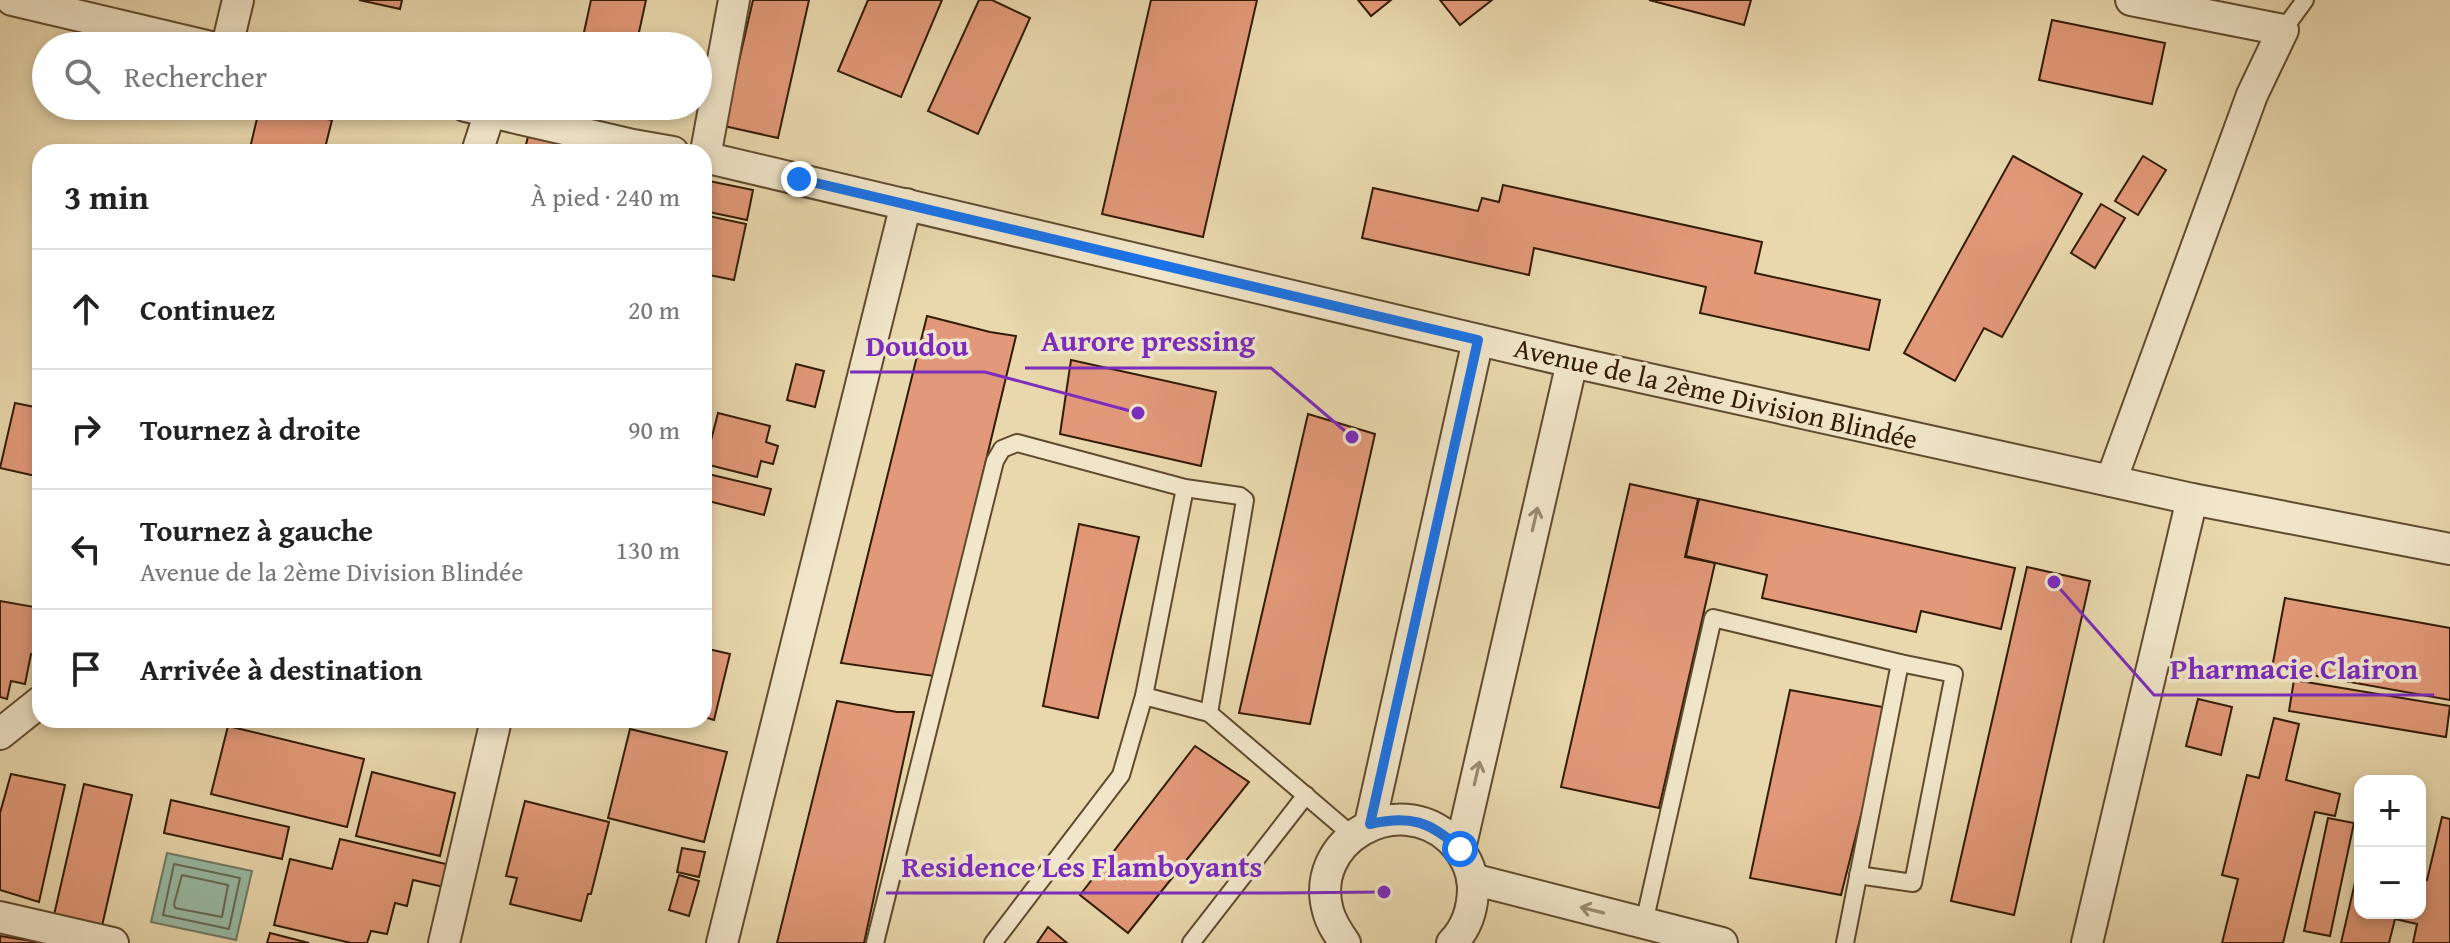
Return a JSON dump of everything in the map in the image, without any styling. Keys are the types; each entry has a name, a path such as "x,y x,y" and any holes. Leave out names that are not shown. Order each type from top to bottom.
{"street":[{"path":"12,0 148,32"},
{"path":"230,32 238,0"},
{"path":"712,115 734,0"},
{"path":"2111,481 2252,95 2283,30 2131,0"},
{"path":"477,120 477,144"},
{"path":"520,120 613,144"},
{"path":"706,144 711,120"},
{"name":"Avenue de la 2ème Division Blindée","path":"712,159 1572,362 2192,499 2450,549"},
{"path":"722,943 906,204"},
{"path":"1361,830 1478,340"},
{"path":"1460,849 1572,362"},
{"path":"2087,943 2192,499"},
{"path":"0,734 32,708"},
{"path":"444,943 494,728"},
{"path":"1345,943 1327,910 1325,889 1329,869 1339,850 1361,830 1394,819 1419,821 1441,832 1460,849 1472,879 1473,901 1463,941"},
{"path":"1472,879 1722,943"},
{"path":"0,917 113,943"}],"lane":[{"path":"2283,30 2305,0"},
{"path":"875,943 995,461 1002,449 1017,443 1185,488 1240,496 1245,500 1209,713"},
{"path":"993,943 1121,775 1144,696 1185,488"},
{"path":"1644,923 1713,618 1954,674 1913,883 1858,875"},
{"path":"1845,943 1900,663"},
{"path":"1144,696 1209,713 1306,795 1361,830"},
{"path":"1191,943 1306,795"}],"water":[{"path":"167,853 252,871 236,940 151,922"}],"building":[{"path":"359,0 402,0 400,9"},
{"path":"591,0 646,0 639,32 584,32"},
{"path":"753,0 809,0 778,138 724,126"},
{"path":"868,0 942,0 901,97 838,71"},
{"path":"979,0 992,0 1030,18 978,134 928,111"},
{"path":"1151,0 1257,0 1203,237 1102,214"},
{"path":"1358,0 1391,0 1371,16"},
{"path":"1440,0 1492,0 1460,25"},
{"path":"1649,0 1751,0 1744,25"},
{"path":"2052,20 2165,43 2152,104 2039,80"},
{"path":"257,120 332,120 326,144 251,144"},
{"path":"529,133 568,144 526,144"},
{"path":"2013,156 2082,194 2002,337 1984,328 1955,381 1904,353"},
{"path":"2143,156 2166,170 2138,215 2115,201"},
{"path":"712,182 753,190 747,220 712,213"},
{"path":"1503,185 1762,242 1755,273 1880,300 1869,350 1700,313 1706,287 1534,248 1529,275 1362,238 1373,188 1478,211 1482,198 1499,202"},
{"path":"2101,204 2125,218 2095,268 2071,253"},
{"path":"712,217 746,224 734,280 712,276"},
{"path":"927,316 1016,336 934,676 841,663"},
{"path":"1071,360 1216,392 1201,466 1060,434"},
{"path":"796,364 824,371 815,407 787,400"},
{"path":"15,403 32,406 32,475 0,468"},
{"path":"718,413 770,426 766,442 778,446 773,464 761,461 757,477 712,466 712,437"},
{"path":"1308,414 1375,434 1310,724 1239,713"},
{"path":"712,475 771,489 764,515 712,502"},
{"path":"1630,484 1698,499 1685,557 1715,563 1659,808 1561,787"},
{"path":"1699,499 2015,568 2001,629 1921,611 1916,632 1762,598 1767,575 1686,556"},
{"path":"1079,524 1139,537 1098,718 1043,706"},
{"path":"2027,567 2090,581 2014,915 1951,901"},
{"path":"2285,598 2450,628 2450,700 2272,668"},
{"path":"0,601 32,607 32,654 25,684 11,681 7,699 0,697"},
{"path":"712,650 730,654 712,719"},
{"path":"2294,680 2450,706 2446,737 2289,711"},
{"path":"1790,690 1888,708 1841,895 1750,878"},
{"path":"2198,699 2232,707 2221,755 2186,746"},
{"path":"837,701 897,712 914,712 864,943 777,943"},
{"path":"2274,718 2299,724 2286,780 2340,794 2335,816 2315,812 2283,943 2222,943 2238,879 2222,875 2247,775 2259,778"},
{"path":"228,728 364,759 347,827 211,794"},
{"path":"630,729 727,752 704,842 608,818"},
{"path":"1195,746 1249,782 1128,933 1080,895"},
{"path":"372,772 455,793 440,856 356,836"},
{"path":"11,774 65,785 39,902 0,890 0,813"},
{"path":"84,784 132,795 102,926 54,915"},
{"path":"171,800 289,827 282,859 164,833"},
{"path":"525,801 609,822 581,921 510,904 517,878 506,876"},
{"path":"2442,817 2450,819 2450,943 2413,943 2417,924 2395,919 2426,919 2427,880"},
{"path":"2328,818 2354,823 2330,936 2304,931"},
{"path":"340,839 450,865 444,887 413,880 407,906 395,903 387,934 371,931 367,943 351,943 274,925 290,859 332,869"},
{"path":"682,848 705,852 699,877 677,872"},
{"path":"679,875 699,881 689,916 669,910"},
{"path":"2354,887 2354,919 2395,919 2389,943 2341,943"},
{"path":"1048,927 1067,943 1037,943"},
{"path":"270,933 309,943 267,943"},
{"path":"0,936 45,943 0,943"}],"place":[{"name":"Doudou","path":"1138,413"},
{"name":"Aurore pressing","path":"1352,437"},
{"name":"Pharmacie Clairon","path":"2054,582"},
{"name":"Residence Les Flamboyants","path":"1384,892"}],"route":[{"path":"799,179 1478,340 1370,824 1394,819 1419,821 1441,832 1460,849"}]}
